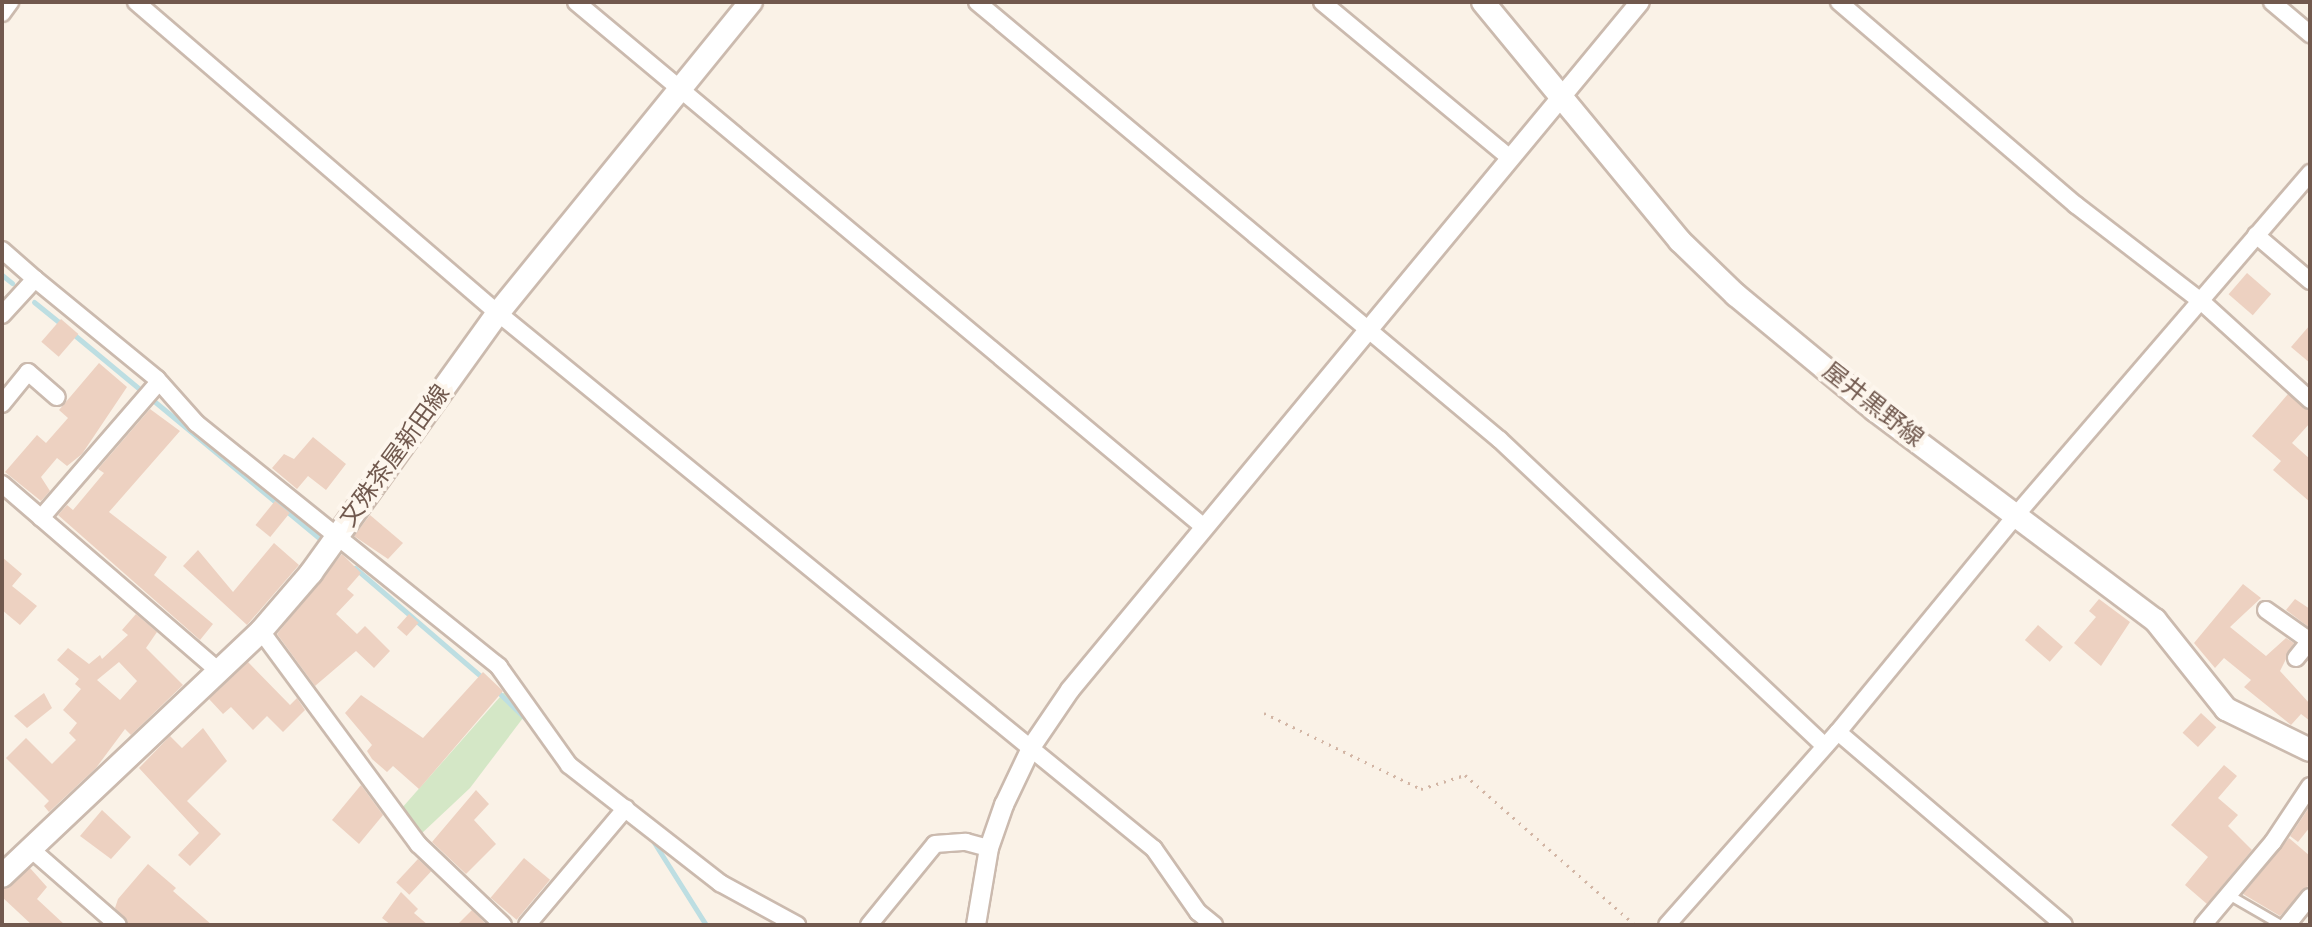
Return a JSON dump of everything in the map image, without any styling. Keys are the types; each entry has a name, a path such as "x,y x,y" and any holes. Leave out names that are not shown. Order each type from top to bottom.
{"main road":[{"name":"文殊茶屋新田線","path":"6,865 32,850 261,631 338,537 498,313 682,91 751,2"},
{"name":"屋井黒野線","path":"1483,2 1680,241 1736,295 1875,410 2155,620 2226,709 2310,750"}],"street":[{"path":"2,13 10,2"},
{"path":"136,2 498,313 1032,746 1154,849 1198,912 1214,925"},
{"path":"576,2 1204,527"},
{"path":"977,2 1500,440 1825,746"},
{"path":"1322,2 1510,158"},
{"path":"976,925 989,848 1032,746 1070,690 1640,2"},
{"path":"1839,2 2076,205 2202,302 2310,400"},
{"path":"2272,2 2310,34"},
{"path":"1667,925 1838,732 2017,514 2310,173"},
{"path":"2256,235 2310,281"},
{"path":"2,250 159,382 196,423 499,667 569,765 720,883 797,925"},
{"path":"2,315 35,279"},
{"path":"2,404 28,372 57,397"},
{"path":"41,518 159,382"},
{"path":"2,484 219,671"},
{"path":"2266,610 2310,641 2296,658"},
{"path":"261,631 418,844 503,925"},
{"path":"1838,732 2064,925"},
{"path":"2203,925 2310,786"},
{"path":"527,925 626,808"},
{"path":"869,925 935,844 966,842 989,848"},
{"path":"32,850 118,925"},
{"path":"2284,925 2310,897"}],"lane":[{"path":"2229,895 2284,925"}],"path":[{"path":"1264,713 1421,789 1465,775 1635,925"}],"green space":[{"path":"507,689 526,714 470,788 420,835 401,809"}],"building":[{"path":"2247,273 2271,294 2253,315 2229,294"},
{"path":"61,319 78,334 59,357 41,342"},
{"path":"2310,325 2310,363 2291,347"},
{"path":"99,363 127,387 82,454 67,466 57,458 41,477 50,491 41,501 5,472 37,435 46,443 68,418 59,410"},
{"path":"2288,394 2310,411 2310,423 2292,443 2310,459 2310,502 2273,470 2281,461 2252,436"},
{"path":"150,409 180,431 109,512 167,557 154,575 213,624 200,640 58,515 67,505 73,510 104,473 98,469"},
{"path":"313,437 346,464 326,490 308,476 297,489 272,468 284,454 294,459"},
{"path":"275,501 290,513 270,537 255,525"},
{"path":"370,515 403,543 388,559 354,536"},
{"path":"274,543 299,565 247,625 183,566 198,550 233,592"},
{"path":"342,554 361,573 347,589 354,595 336,614 357,634 365,626 390,651 374,668 356,651 315,686 277,634"},
{"path":"2,557 22,574 12,586 37,606 20,625 2,610"},
{"path":"2243,584 2261,598 2230,627 2266,656 2286,638 2294,643 2280,671 2310,704 2310,721 2301,714 2291,725 2244,687 2251,680 2224,658 2215,668 2194,643"},
{"path":"2099,599 2130,622 2101,666 2074,643 2096,617 2089,611"},
{"path":"2295,599 2310,609 2310,628 2286,610"},
{"path":"136,614 157,632 146,648 183,685 131,735 125,729 96,768 49,812 44,806 49,801 6,758 26,738 52,764 76,740 69,733 77,723 63,710 81,689 75,684 79,679 57,660 68,648 89,664 100,655 102,659 128,635 122,630","holes":["119,662 137,681 120,700 97,680"]},
{"path":"409,614 419,623 407,636 397,627"},
{"path":"2038,625 2063,647 2050,662 2025,640"},
{"path":"248,662 290,705 297,698 305,710 283,732 267,716 253,730 231,707 223,714 209,699"},
{"path":"483,672 503,691 419,789 393,766 387,772 372,759 367,751 372,745 345,713 361,695 423,738"},
{"path":"44,693 52,708 27,728 14,716"},
{"path":"2201,713 2216,727 2198,747 2183,733"},
{"path":"203,728 227,761 187,801 221,834 190,866 178,855 199,833 139,768 170,736 182,748"},
{"path":"2224,765 2237,776 2218,798 2238,815 2228,826 2252,850 2207,904 2185,885 2208,857 2171,825"},
{"path":"361,785 383,815 359,844 332,820"},
{"path":"476,790 489,804 474,820 496,844 466,874 432,842"},
{"path":"2310,806 2310,827 2298,842 2290,836"},
{"path":"102,810 131,837 111,859 80,836"},
{"path":"2289,838 2310,856 2310,884 2280,916 2243,894"},
{"path":"524,858 550,880 517,920 491,898"},
{"path":"418,859 431,871 409,895 396,882"},
{"path":"148,864 212,925 129,925 115,908 118,899"},
{"path":"30,868 47,887 37,899 65,925 32,925 2,897 3,890"},
{"path":"401,892 418,909 414,913 428,925 391,925 382,918"},
{"path":"472,910 487,925 457,925"}],"waterway":[{"path":"2,275 12,283"},
{"path":"34,302 61,324"},
{"path":"72,333 318,537"},
{"path":"355,568 484,679"},
{"path":"497,691 530,723"},
{"path":"650,836 706,925"}]}
